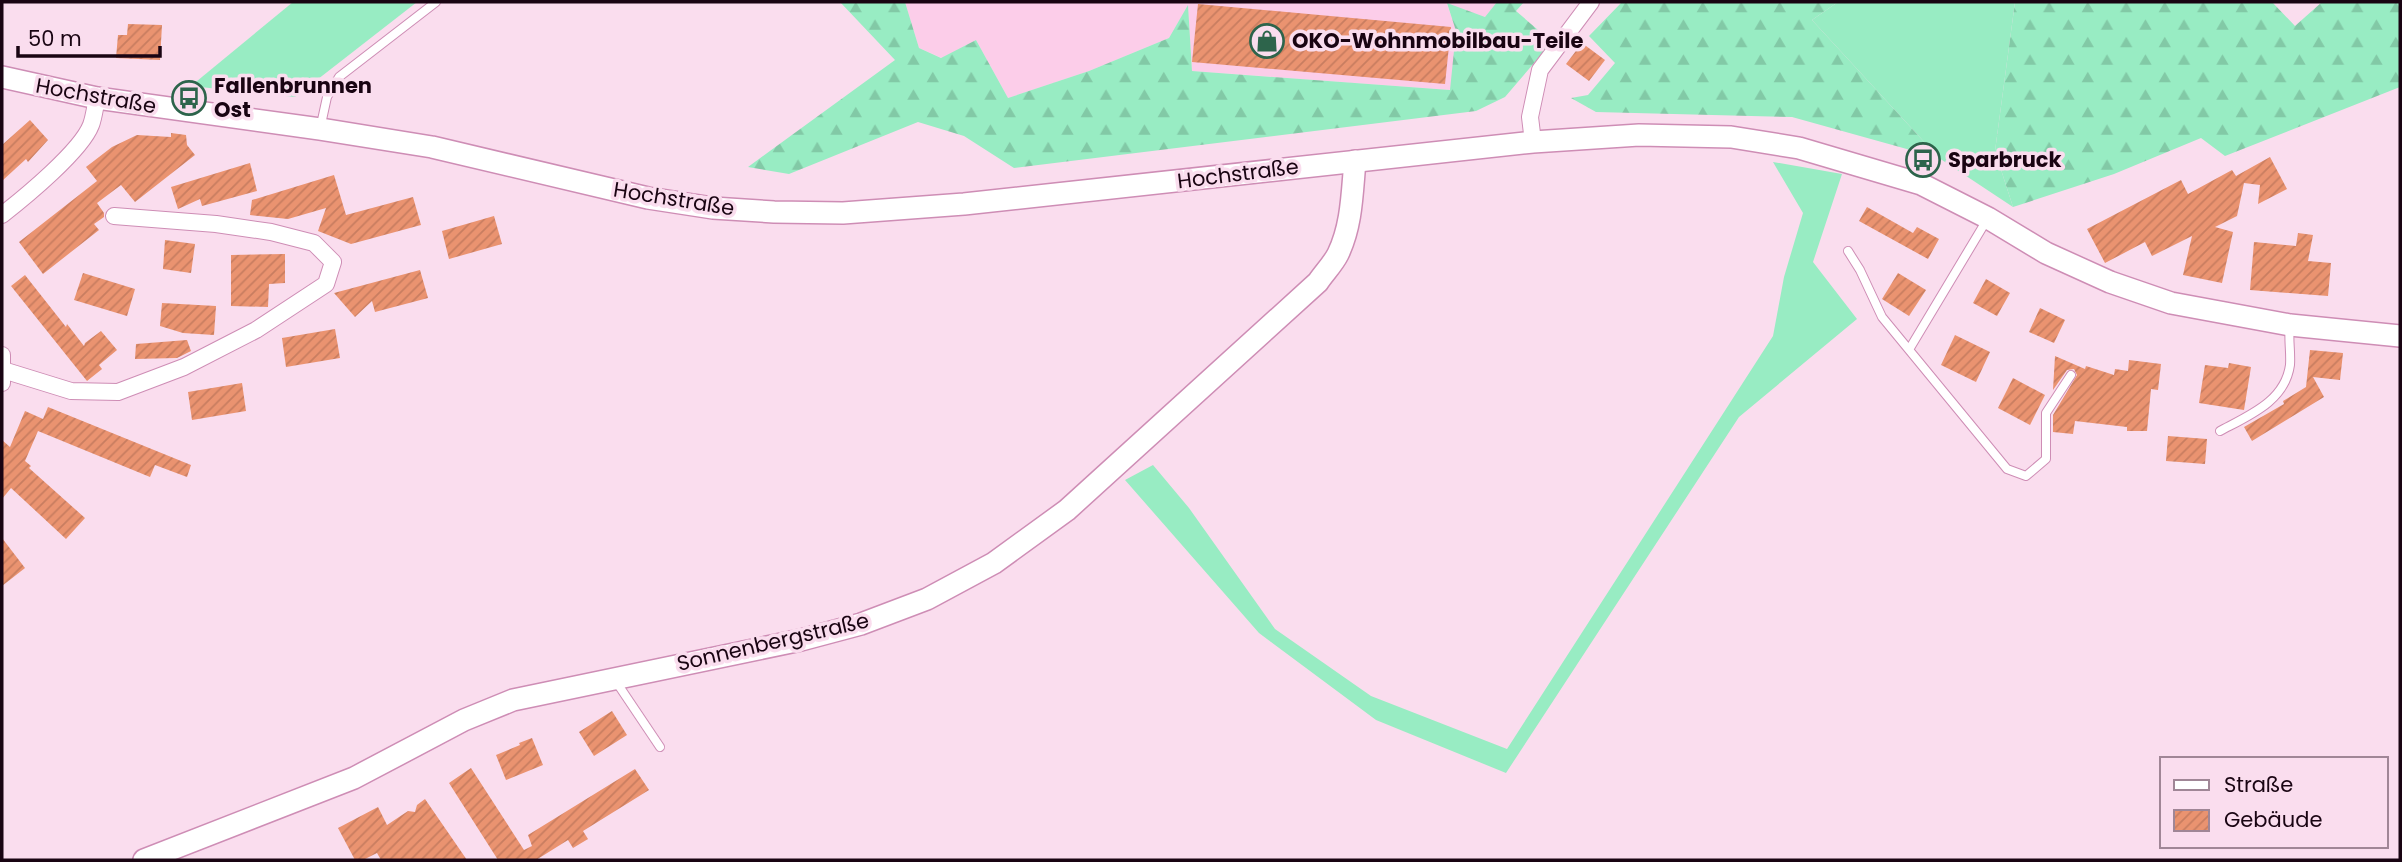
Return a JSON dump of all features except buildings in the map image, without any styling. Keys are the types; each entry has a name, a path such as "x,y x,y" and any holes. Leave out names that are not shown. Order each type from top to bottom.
{"main road":[{"name":"Hochstraße","path":"2,77 97,98 432,147 648,198 713,208 774,212 843,213 964,204 1355,161"},
{"path":"1355,161 1533,142 1680,135 1731,137 1765,142 1857,164 1921,184 1988,218 2046,253 2141,293 2208,312 2290,326 2400,336"},
{"name":"Sonnenbergstraße","path":"144,860 355,778 464,720 513,700 800,640 861,624 927,599 994,562 1066,510 1318,282 1338,255 1349,223 1355,161"}],"street":[{"path":"1533,142 1530,117 1540,70 1591,2"},
{"path":"2,215 66,159 90,127 97,98"},
{"path":"2,369 71,391 118,392 184,367 256,330 326,284 333,262 314,243 271,232 216,224 114,216"}],"lane":[{"path":"320,129 327,97 339,77 436,2"},
{"path":"1910,348 1988,218"},
{"path":"1848,251 1882,317 2007,469 2026,476 2046,459 2046,413 2071,375"},
{"path":"2220,430 2257,412 2283,390 2290,364 2290,326"},
{"path":"614,679 660,747"}],"shaded area":[{"path":"905,2 1497,2 1485,17 1447,4 1456,31 1451,90 1192,71 1188,6 1169,38 1089,71 1008,98 976,40 942,58 919,48"}],"green space":[{"path":"293,2 417,2 295,97 191,86"},
{"path":"840,2 905,2 919,48 941,58 976,40 1008,98 1089,71 1169,38 1188,5 1192,71 1450,90 1456,31 1447,3 1485,17 1497,2 1524,2 1516,11 1552,42 1505,97 1476,111 1014,168 964,136 918,122 789,174 748,167 895,60"},
{"path":"1622,2 1838,2 1812,20 1939,158 1792,117 1596,112 1571,98 1588,95 1615,63 1589,36"},
{"path":"1838,2 2015,2 1995,151 2013,207 1939,158 1812,20"},
{"path":"2015,2 2272,2 2295,26 2322,2 2400,2 2400,87 2225,156 2201,138 2114,174 2013,207 1995,151"},
{"path":"1773,162 1842,174 1813,262 1857,319 1739,417 1506,773 1376,720 1259,633 1125,480 1153,465 1189,508 1275,629 1371,696 1507,749 1773,336 1784,277 1803,213"}],"place":[{"name":"OKO-Wohnmobilbau-Teile","path":"1267,41"},
{"name":"Fallenbrunnen Ost","path":"189,98"},
{"name":"Sparbruck","path":"1923,160"}]}
